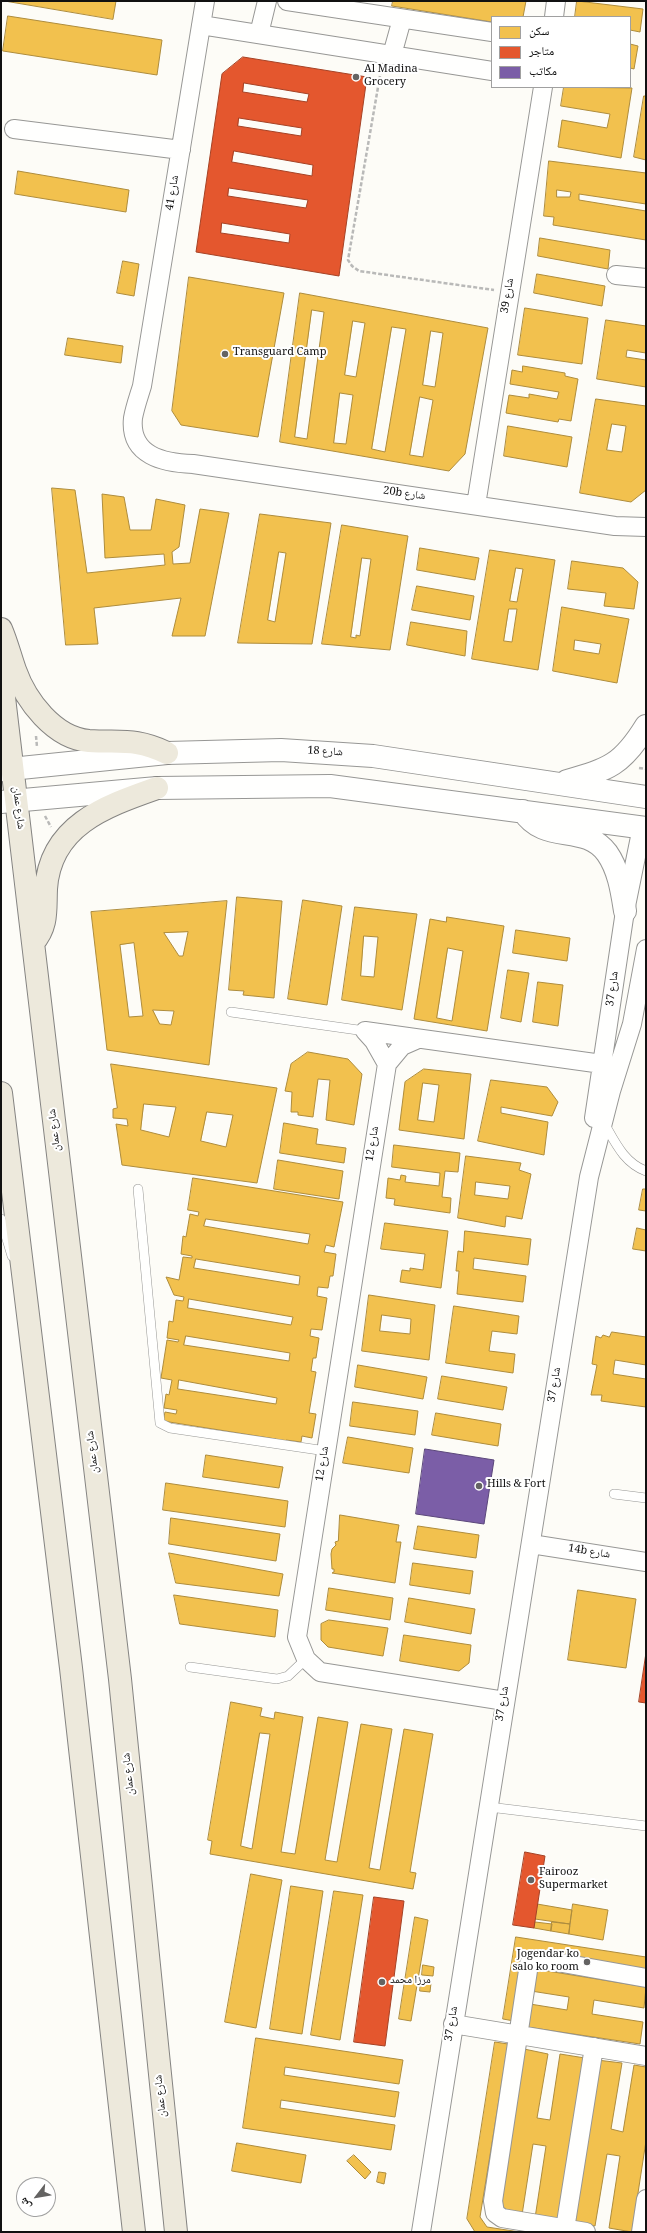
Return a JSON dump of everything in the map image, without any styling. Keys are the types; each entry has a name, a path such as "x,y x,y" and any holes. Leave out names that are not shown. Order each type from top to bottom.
{"main road":[{"path":"1,629 23,687 35,707 53,725 63,732 86,741 133,742 154,747 167,753"},
{"name":"شارع عمان","path":"1,672 7,770 6,799 32,943 120,1680 176,2232"},
{"path":"32,943 38,937 45,922 48,877 51,864 64,841 91,815 157,788"},
{"path":"1,1093 71,1668 134,2232"}],"street":[{"name":"شارع 41","path":"192,464 159,448 148,437 143,425 142,386 205,1"},
{"path":"259,34 267,1"},
{"path":"287,1 379,8 402,19 491,32"},
{"path":"554,16 556,1"},
{"path":"388,55 402,19"},
{"path":"201,25 491,72"},
{"name":"شارع 39","path":"476,505 543,88"},
{"path":"14,129 181,150"},
{"path":"616,275 646,278"},
{"name":"20b شارع","path":"192,464 615,526 646,527"},
{"name":"20b شارع","path":"615,526 646,538"},
{"path":"559,783 609,768 631,749 646,726"},
{"name":"شارع 18","path":"7,770 167,753 281,750 352,754 559,783 646,797"},
{"path":"6,799 157,788 330,786 644,827"},
{"name":"شارع 37","path":"589,1177 590,1139 625,911 644,827 646,803"},
{"path":"523,811 528,820 537,826 582,836 602,847 613,862 618,876 625,911"},
{"name":"شارع 37","path":"421,2232 589,1177 611,1092 632,1024 646,949"},
{"path":"365,1031 602,1064"},
{"path":"365,1031 374,1041 387,1064 402,1046 418,1039"},
{"name":"شارع 12","path":"387,1064 297,1630 298,1644 306,1659 320,1672 505,1701"},
{"name":"14b شارع","path":"531,1544 646,1562"},
{"path":"586,2232 502,2218 493,2209 529,1964 535,1960 646,1978"},
{"path":"453,2024 594,2047 646,2053"},
{"path":"565,2229 594,2047"},
{"path":"641,2232 646,2199"}],"lane":[{"path":"231,1012 365,1031"},
{"path":"604,1123 623,1155 637,1168 646,1171"},
{"path":"138,1189 160,1423 170,1428 326,1452"},
{"path":"1,1219 28,1316"},
{"path":"614,1494 646,1498"},
{"path":"190,1667 277,1679 288,1676 306,1659"},
{"path":"489,1807 646,1826"}],"path":[{"path":"388,55 348,260 350,264 359,271 510,292"},
{"path":"42,797 45,820 64,841"}],"building: سكن":[{"path":"5,1 116,1 113,19"},
{"path":"393,1 526,1 523,16 491,16 491,22 392,6"},
{"path":"577,1 643,9 640,32 631,30 631,16 575,16"},
{"path":"8,16 162,40 157,75 3,51"},
{"path":"631,44 638,46 634,69 631,68"},
{"path":"564,88 632,88 621,158 558,147 562,120 607,128 610,114 561,106"},
{"path":"644,96 646,96 646,160 634,157"},
{"path":"549,161 646,173 646,204 579,194 579,200 646,211 646,240 553,225 554,217 544,216","holes":["557,190 571,192 570,197 557,197"]},
{"path":"18,171 129,190 126,212 15,194"},
{"path":"540,238 610,250 608,269 538,256"},
{"path":"123,261 139,264 134,296 117,293"},
{"path":"537,274 605,286 602,306 534,293"},
{"path":"189,277 284,293 258,437 181,425 172,411"},
{"path":"300,293 488,328 465,454 449,471 280,442","holes":["312,310 324,312 307,439 295,437","353,321 365,323 356,377 345,375","392,327 406,329 385,452 372,449","431,331 443,333 435,387 423,385","340,393 353,395 346,444 334,443","420,397 433,400 423,457 410,455"]},
{"path":"525,308 588,318 582,364 518,355"},
{"path":"606,320 646,326 646,353 627,350 626,357 646,360 646,387 597,379"},
{"path":"68,338 123,346 121,363 65,355"},
{"path":"523,366 565,373 565,376 578,379 571,421 559,419 558,422 506,413 509,395 529,398 529,394 557,399 559,392 510,384 512,370 522,372"},
{"path":"596,399 646,406 646,490 631,502 580,493","holes":["612,424 626,426 622,452 607,450"]},
{"path":"508,426 572,437 567,467 504,456"},
{"path":"52,488 75,490 87,573 165,565 164,554 105,558 102,494 124,497 130,530 151,530 156,499 185,505 179,547 172,552 173,564 190,563 200,509 229,513 205,636 172,636 181,598 94,608 98,644 66,645"},
{"path":"260,514 331,523 312,644 238,643","holes":["279,552 286,553 275,622 268,620"]},
{"path":"342,525 408,536 390,650 322,644","holes":["362,558 371,559 360,636 356,635 356,638 351,637"]},
{"path":"420,548 479,558 475,580 417,570"},
{"path":"490,550 555,560 538,670 472,659","holes":["516,568 523,569 517,602 510,601","509,609 517,609 512,642 504,641"]},
{"path":"572,561 623,568 638,582 634,609 604,606 606,593 568,589"},
{"path":"417,586 474,596 470,620 412,610"},
{"path":"562,607 629,619 617,683 553,671","holes":["575,640 601,644 599,654 574,650"]},
{"path":"411,622 467,631 465,656 407,645"},
{"path":"237,897 282,901 274,998 243,995 244,991 229,990"},
{"path":"303,900 342,906 327,1005 288,999"},
{"path":"227,901 209,1065 107,1050 91,912","holes":["188,932 183,956 179,956 164,933","134,943 143,1016 129,1017 120,945","153,1010 174,1011 171,1025 160,1024"]},
{"path":"355,907 417,914 402,1010 342,1000","holes":["364,936 378,937 374,977 361,976"]},
{"path":"447,917 504,926 487,1031 414,1019 430,919 446,922","holes":["448,948 463,951 452,1021 437,1018"]},
{"path":"516,930 570,938 567,961 513,953"},
{"path":"508,970 529,973 521,1022 501,1018"},
{"path":"538,982 563,985 558,1026 533,1022"},
{"path":"308,1052 348,1059 362,1074 354,1125 326,1120 330,1080 318,1079 313,1117 298,1115 298,1112 291,1112 292,1092 285,1091 291,1064"},
{"path":"111,1064 277,1088 257,1183 122,1165 116,1124 128,1126 127,1119 113,1118 113,1109 117,1108","holes":["144,1104 176,1107 169,1137 141,1130","207,1112 233,1115 226,1147 201,1141"]},
{"path":"424,1069 471,1074 464,1139 399,1130 405,1082","holes":["423,1083 439,1085 434,1122 418,1120"]},
{"path":"491,1080 547,1087 558,1102 552,1116 501,1107 501,1113 548,1122 544,1155 478,1141"},
{"path":"284,1123 318,1129 316,1144 346,1148 344,1163 280,1153"},
{"path":"394,1145 460,1153 458,1172 445,1171 442,1197 451,1198 450,1213 394,1205 395,1199 386,1198 388,1178 400,1180 401,1175 406,1176 405,1182 439,1186 440,1173 392,1167"},
{"path":"466,1156 521,1163 519,1170 531,1174 522,1219 506,1216 505,1227 458,1218","holes":["476,1182 510,1186 508,1199 475,1195"]},
{"path":"278,1160 343,1171 339,1199 274,1189"},
{"path":"193,1178 343,1202 334,1247 326,1245 324,1252 336,1254 333,1276 330,1276 328,1288 318,1287 317,1296 327,1298 322,1330 311,1329 310,1336 319,1338 316,1358 313,1358 311,1371 316,1372 309,1413 316,1414 312,1438 302,1436 301,1442 286,1440 286,1443 276,1441 276,1439 163,1421 165,1412 176,1414 177,1410 164,1408 166,1394 169,1395 172,1380 161,1378 167,1340 178,1342 179,1340 167,1338 169,1321 173,1322 176,1300 183,1301 184,1297 174,1295 166,1277 179,1280 183,1257 192,1258 192,1256 181,1254 183,1236 186,1237 190,1214 198,1216 199,1212 188,1210","holes":["206,1219 310,1234 308,1244 204,1226","196,1259 300,1276 299,1285 194,1268","189,1299 293,1317 291,1325 188,1308","186,1336 290,1353 289,1361 184,1345","179,1380 277,1398 276,1404 178,1389"]},
{"path":"643,1189 646,1189 646,1211 639,1210"},
{"path":"385,1223 448,1231 441,1288 400,1282 402,1270 410,1271 410,1268 423,1270 425,1254 381,1249"},
{"path":"637,1228 646,1230 646,1251 633,1249"},
{"path":"465,1231 531,1239 528,1265 474,1258 473,1269 526,1276 523,1302 457,1294 459,1271 456,1271 458,1251 463,1252"},
{"path":"369,1295 435,1305 429,1360 362,1351","holes":["382,1315 411,1319 410,1334 380,1331"]},
{"path":"454,1306 519,1316 517,1334 492,1331 489,1351 515,1354 513,1373 446,1363"},
{"path":"612,1332 646,1337 646,1365 615,1360 613,1374 646,1379 646,1407 601,1401 602,1395 591,1395 597,1365 592,1364 596,1336 601,1338 603,1335 609,1337"},
{"path":"358,1365 427,1377 423,1399 355,1387"},
{"path":"442,1376 507,1387 503,1410 438,1399"},
{"path":"353,1402 418,1411 415,1435 350,1426"},
{"path":"436,1413 501,1424 498,1446 432,1435"},
{"path":"348,1437 413,1448 409,1473 343,1463"},
{"path":"206,1455 283,1467 279,1488 203,1477"},
{"path":"166,1483 288,1501 285,1527 163,1510"},
{"path":"340,1515 399,1525 396,1542 401,1542 395,1583 332,1573 334,1572 334,1569 332,1569 331,1554 332,1549 336,1545 335,1542 338,1541"},
{"path":"171,1518 280,1534 276,1561 169,1544"},
{"path":"418,1526 479,1535 476,1558 414,1549"},
{"path":"169,1553 283,1574 279,1596 176,1583"},
{"path":"413,1563 473,1571 470,1594 410,1585"},
{"path":"329,1588 393,1598 390,1620 326,1610"},
{"path":"578,1590 636,1599 626,1668 568,1660"},
{"path":"174,1595 278,1610 275,1637 180,1624"},
{"path":"409,1598 475,1609 471,1634 405,1622"},
{"path":"329,1620 388,1628 383,1656 328,1647 321,1640 321,1624"},
{"path":"404,1635 471,1645 469,1663 459,1671 400,1661"},
{"path":"231,1702 262,1708 260,1716 274,1719 275,1712 303,1717 281,1852 295,1854 318,1717 348,1722 325,1860 337,1862 361,1724 392,1729 369,1868 380,1870 404,1729 433,1734 410,1872 416,1873 413,1889 210,1854 212,1841 208,1840","holes":["260,1733 270,1734 252,1849 241,1846"]},
{"path":"251,1874 282,1880 256,2028 225,2022"},
{"path":"291,1886 323,1891 302,2034 270,2029"},
{"path":"334,1891 363,1895 340,2040 311,2035"},
{"path":"537,1904 572,1910 570,1924 535,1919"},
{"path":"573,1904 608,1910 603,1940 569,1934"},
{"path":"415,1917 428,1920 411,2021 399,2019"},
{"path":"535,1922 552,1924 551,1931 534,1928"},
{"path":"552,1922 570,1924 569,1934 551,1931"},
{"path":"516,1937 646,1957 646,1972 525,1953 514,2021 503,2019"},
{"path":"423,1965 434,1967 433,1976 422,1975"},
{"path":"535,1969 646,1987 644,2008 594,2000 592,2014 643,2022 640,2044 527,2027 530,2004 567,2010 569,1997 531,1991"},
{"path":"421,1982 431,1983 430,1992 420,1991"},
{"path":"256,2038 403,2060 399,2084 285,2067 284,2075 399,2092 395,2117 281,2100 280,2108 395,2125 391,2150 243,2128"},
{"path":"495,2042 508,2044 480,2217 487,2227 520,2232 475,2232 467,2219"},
{"path":"524,2049 548,2054 537,2118 550,2120 560,2054 585,2058 558,2222 535,2218 546,2146 533,2144 522,2215 498,2211"},
{"path":"597,2060 622,2063 611,2129 623,2132 634,2065 646,2067 646,2141 632,2232 609,2228 620,2156 607,2154 595,2226 584,2224 570,2227"},
{"path":"237,2143 306,2155 301,2183 232,2171"},
{"path":"354,2155 371,2172 365,2179 347,2161"},
{"path":"379,2172 386,2173 384,2184 377,2182"}],"building: متاجر":[{"path":"243,57 367,77 339,276 196,252 222,74","holes":["244,83 309,94 307,102 243,92","239,118 302,128 301,136 238,126","234,151 313,165 312,176 232,162","229,188 308,200 306,208 228,196","222,223 290,234 289,243 221,233"]},
{"path":"646,1653 646,1703 639,1702"},
{"name":"Fairooz Supermarket","path":"525,1852 545,1856 534,1928 513,1925"},
{"path":"374,1897 404,1901 385,2046 354,2042"}],"building: مكاتب":[{"path":"425,1449 494,1460 484,1524 416,1514"}],"place":[{"name":"Al Madina Grocery","path":"356,77"},
{"name":"Transguard Camp","path":"225,354"},
{"name":"Hills & Fort","path":"479,1486"},
{"name":"Fairooz Supermarket","path":"531,1880"},
{"name":"Jogendar ko salo ko room","path":"587,1962"},
{"name":"مرزا محمد","path":"382,1982"}]}
